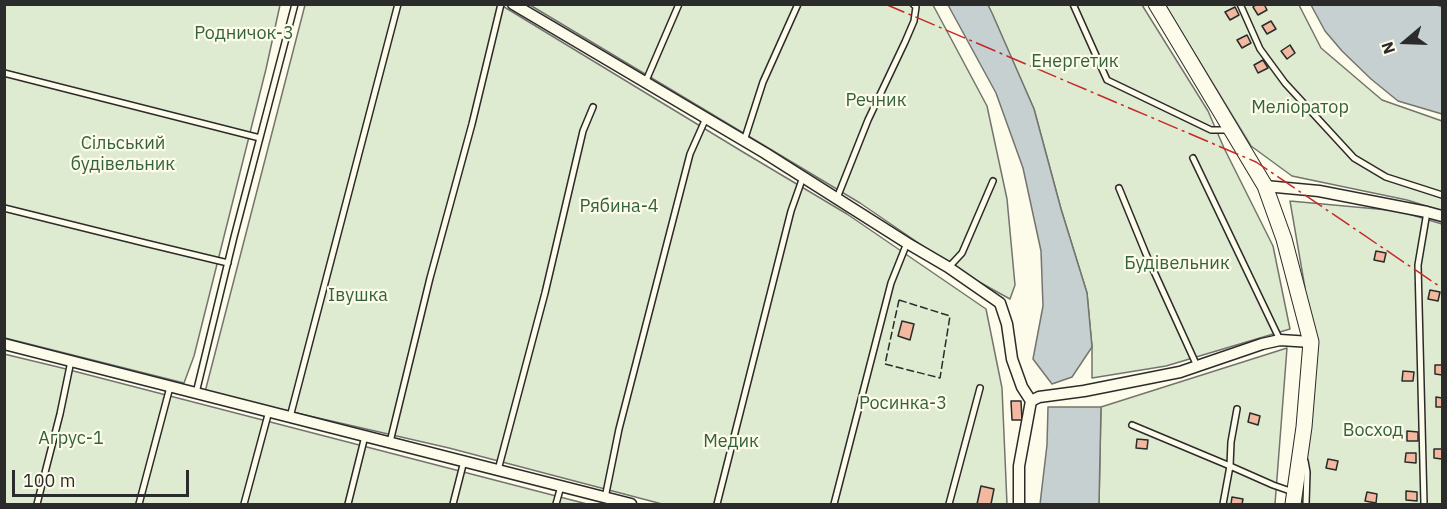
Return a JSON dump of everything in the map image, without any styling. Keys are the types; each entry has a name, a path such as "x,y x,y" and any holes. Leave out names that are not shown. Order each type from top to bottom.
{"street":[{"path":"513,4 803,177 948,267 1000,303 1007,324 1012,359 1022,387 1031,401 1019,466 1020,504"},
{"path":"1156,4 1265,186 1284,238 1311,342 1304,427 1294,498"},
{"path":"1265,186 1319,191 1443,216"},
{"path":"1031,401 1180,372 1280,340 1311,342"},
{"path":"4,344 632,504"}],"lane":[{"path":"196,393 295,4"},
{"path":"290,417 398,4"},
{"path":"390,442 501,4"},
{"path":"645,83 679,4"},
{"path":"744,141 763,82 798,4"},
{"path":"837,198 868,120 914,21 916,7 913,4"},
{"path":"1073,4 1107,80 1211,130 1231,130"},
{"path":"1240,4 1260,49 1285,83 1354,158 1386,177 1443,195"},
{"path":"4,73 260,138"},
{"path":"498,470 545,293 583,131 593,107"},
{"path":"605,498 619,429 690,154 706,118"},
{"path":"1193,158 1280,340"},
{"path":"717,504 791,211 803,177"},
{"path":"948,267 962,253 993,181"},
{"path":"1119,188 1197,366"},
{"path":"4,208 228,263"},
{"path":"1424,504 1418,265 1427,212"},
{"path":"834,504 891,283 907,243"},
{"path":"37,504 71,361"},
{"path":"139,504 170,386"},
{"path":"949,504 980,388"},
{"path":"1223,504 1237,409"},
{"path":"244,504 269,411"},
{"path":"1132,424 1273,485 1294,498"},
{"path":"1304,427 1302,448 1307,472 1306,504"},
{"path":"348,504 365,436"},
{"path":"453,504 464,461"},
{"path":"556,504 561,486"}],"green space":[{"name":"Сільський будівельник","path":"5,5 280,5 194,356 184,383 5,338"},
{"path":"305,5 501,5 847,214 986,309 1002,388 1007,504 662,504 449,448 205,392"},
{"name":"Речник","path":"530,5 933,5 987,106 1007,199 1015,285 1010,299 961,272 860,203"},
{"name":"Будівельник","path":"988,5 1142,5 1208,111 1273,246 1290,329 1166,366 1092,378 1092,347 1087,293 1034,109"},
{"name":"Меліоратор","path":"1165,5 1299,5 1321,48 1382,100 1442,121 1442,211 1407,200 1292,176 1251,146"},
{"name":"Восход","path":"1290,201 1399,211 1442,224 1442,504 1290,504 1311,370 1305,288"},
{"path":"1287,348 1275,504 1099,504 1101,407"},
{"name":"Агрус-1","path":"4,354 58,367 587,504 5,504"}],"shaded area":[{"path":"1435,4 1442,7 1442,114 1398,101 1371,79 1325,31 1311,5"},
{"path":"948,5 988,5 992,13 1034,109 1087,293 1092,347 1072,377 1052,384 1033,359 1043,306 1041,251 1023,168 996,93"},
{"path":"1048,407 1101,407 1099,504 1040,504 1047,445"}],"building":[{"path":"1257,4 1264,4 1267,10 1258,15 1253,7"},
{"path":"1235,7 1239,15 1230,20 1225,12"},
{"path":"1271,21 1276,29 1267,34 1262,26"},
{"path":"1247,35 1251,43 1242,48 1237,40"},
{"path":"1290,45 1295,53 1287,59 1281,51"},
{"path":"1263,60 1268,68 1258,73 1254,65"},
{"path":"1376,251 1386,253 1384,262 1374,260"},
{"path":"1430,290 1440,292 1438,301 1428,299"},
{"path":"902,321 914,324 910,340 898,336"},
{"path":"1435,365 1442,365 1442,375 1435,374"},
{"path":"1403,371 1414,372 1413,381 1402,381"},
{"path":"1436,397 1442,398 1442,407 1436,407"},
{"path":"1011,401 1021,401 1022,420 1012,420"},
{"path":"1250,413 1260,416 1258,425 1248,422"},
{"path":"1407,431 1418,432 1418,441 1407,441"},
{"path":"1137,439 1148,440 1147,449 1136,448"},
{"path":"1434,449 1442,449 1442,459 1434,458"},
{"path":"1406,453 1416,453 1416,463 1405,462"},
{"path":"1328,459 1338,461 1336,470 1326,468"},
{"path":"981,486 994,489 991,504 977,504"},
{"path":"1406,491 1417,492 1417,501 1406,500"},
{"path":"1367,492 1377,494 1376,503 1365,501"},
{"path":"1232,497 1243,499 1242,504 1231,504"}],"fence":[{"path":"899,300 950,316 940,378 885,364 899,300"}],"power":[{"path":"885,4 1256,162 1442,288"}],"park label":[{"name":"Родничок-3","path":"244,34"},
{"name":"Енергетик","path":"1075,62"},
{"name":"Рябина-4","path":"619,207"},
{"name":"Івушка","path":"358,296"},
{"name":"Росинка-3","path":"903,404"},
{"name":"Медик","path":"731,442"}]}
